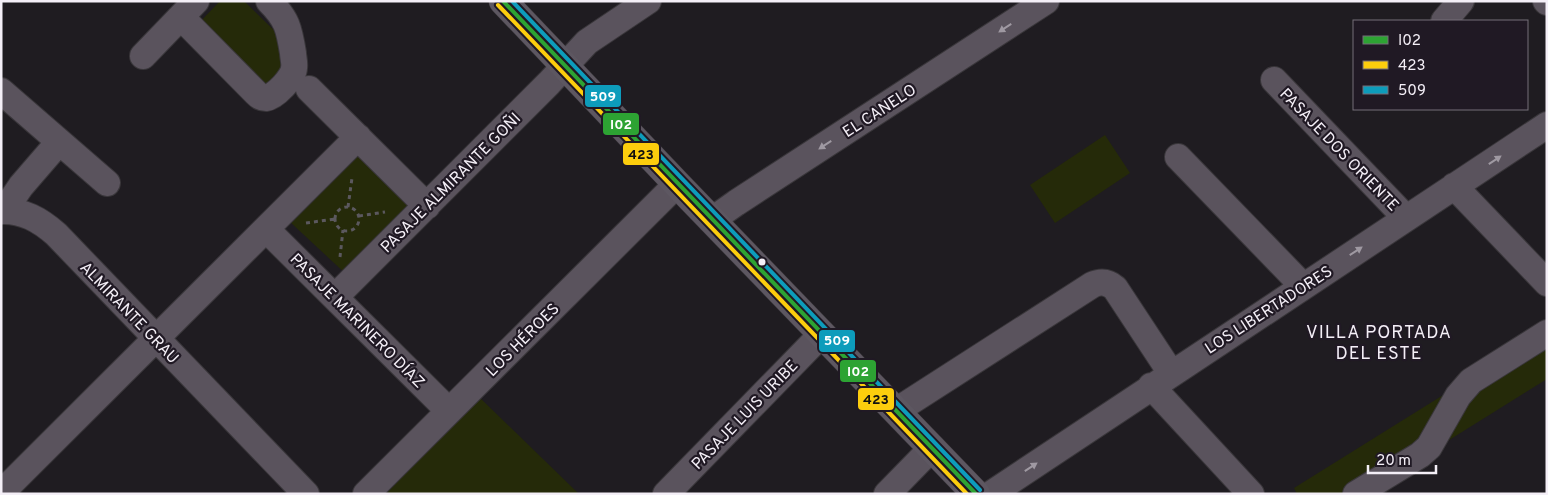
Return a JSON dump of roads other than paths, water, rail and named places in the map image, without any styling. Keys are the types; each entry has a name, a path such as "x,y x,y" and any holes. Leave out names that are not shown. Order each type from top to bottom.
{"main road":[{"path":"503,1 676,184 976,494"}],"street":[{"path":"143,56 188,9 256,93 262,98 266,98 291,78 295,67 286,22 269,1"},
{"name":"PASAJE ALMIRANTE GOÑI","path":"335,297 587,42 648,1"},
{"name":"EL CANELO","path":"712,220 1046,1"},
{"path":"1445,20 1461,1"},
{"name":"PASAJE DOS ORIENTE","path":"1274,80 1406,218"},
{"path":"309,89 427,206"},
{"path":"1,91 107,183"},
{"name":"LOS LIBERTADORES","path":"991,494 1547,125"},
{"path":"2,493 358,137"},
{"name":"ALMIRANTE GRAU","path":"3,211 60,142"},
{"path":"1178,157 1303,286"},
{"name":"LOS HÉROES","path":"366,494 676,184"},
{"path":"1454,186 1547,282"},
{"name":"ALMIRANTE GRAU","path":"3,211 18,212 45,224 306,494"},
{"name":"PASAJE MARINERO DÍAZ","path":"266,229 449,411"},
{"path":"896,411 1092,284 1106,282 1115,288 1161,380 1251,494"},
{"path":"1356,494 1430,447 1458,396 1471,381 1547,333"},
{"name":"PASAJE LUIS URIBE","path":"666,494 822,334"},
{"path":"886,494 932,448"}],"district":[{"name":"VILLA PORTADA DEL ESTE","path":"1379,342"}]}
